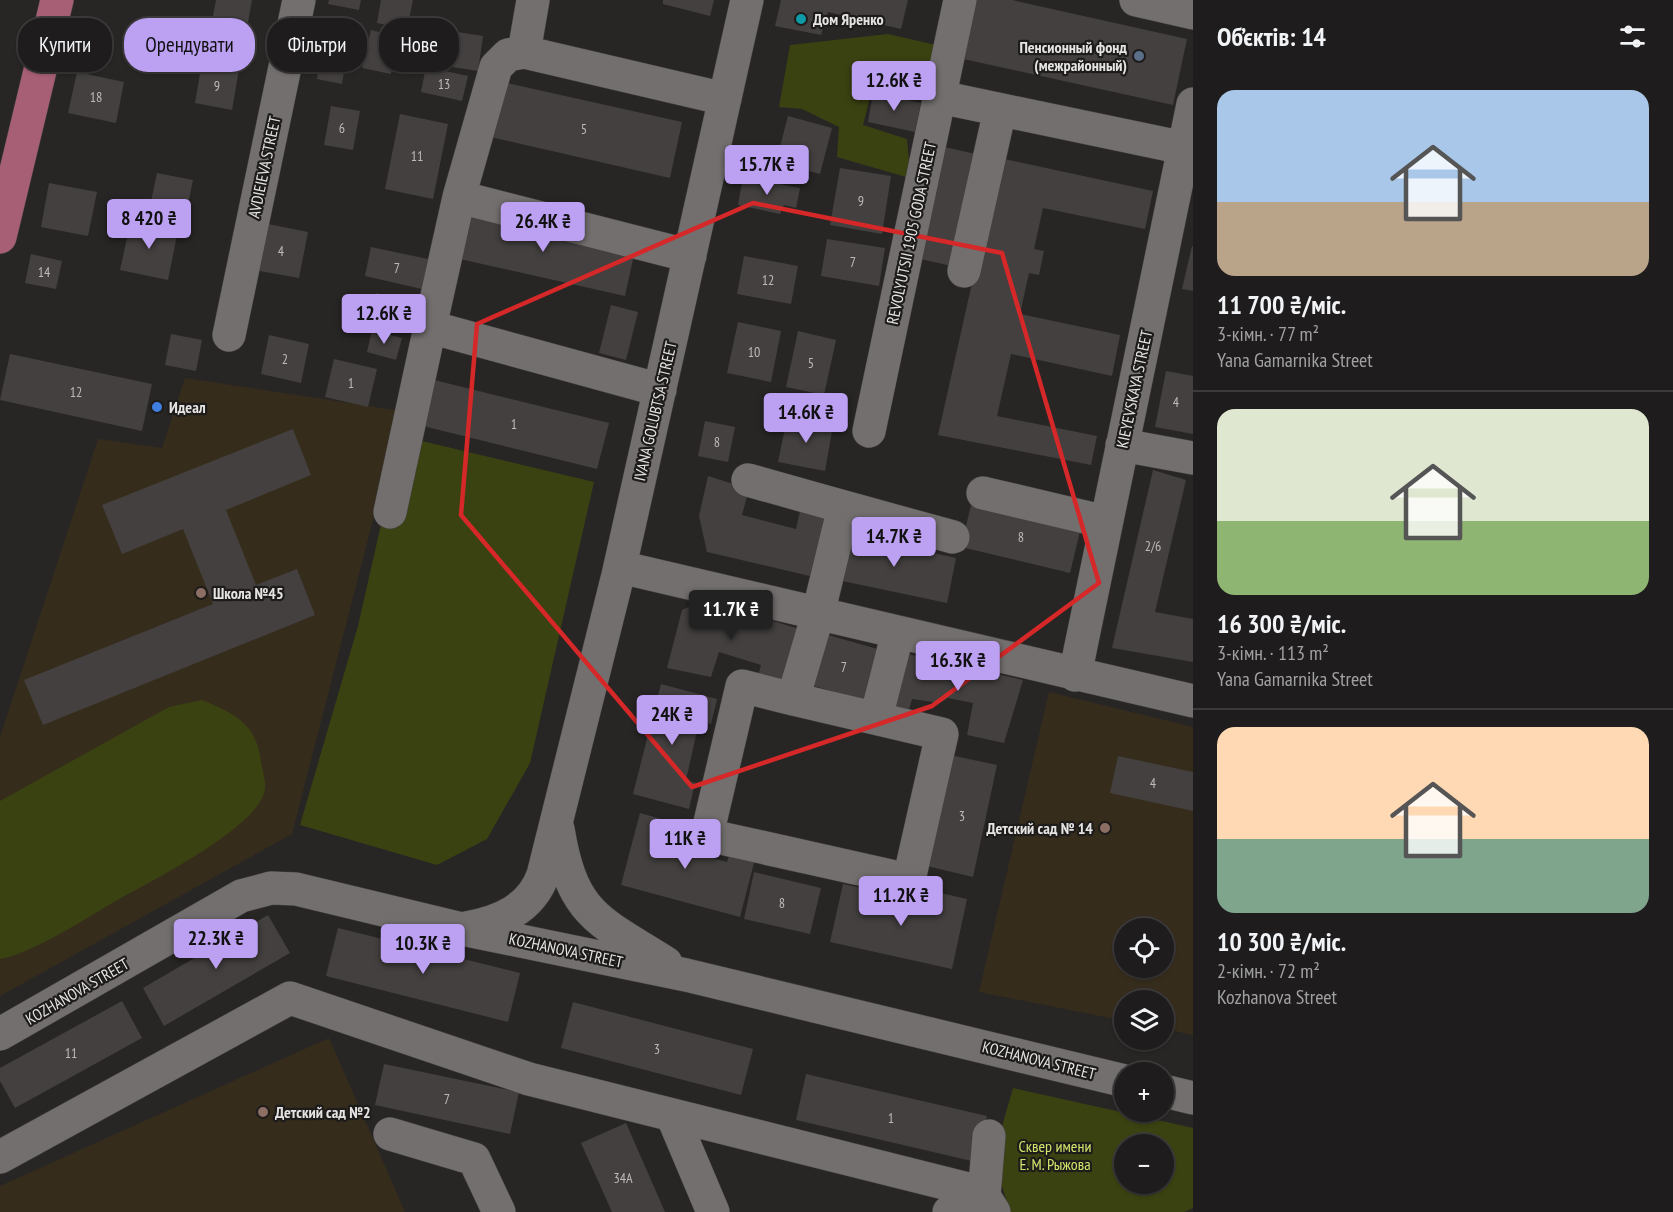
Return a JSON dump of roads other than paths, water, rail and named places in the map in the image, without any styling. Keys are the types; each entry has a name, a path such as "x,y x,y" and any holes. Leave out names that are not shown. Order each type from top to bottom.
{"main road":[{"path":"0,237 57,0"}],"street":[{"name":"AVDIEIEVA STREET","path":"229,335 299,0"},
{"path":"524,52 533,0"},
{"name":"IVANA GOLUBTSA STREET","path":"462,929 491,922 512,913 535,893 543,875 620,567 747,0"},
{"name":"REVOLYUTSII 1905 GODA STREET","path":"869,431 960,0"},
{"path":"1136,0 1193,13"},
{"path":"390,512 459,197 496,67 508,55 524,52 725,99"},
{"path":"940,97 1184,148"},
{"name":"KIEYEVSKAYA STREET","path":"1075,675 1193,104"},
{"path":"964,271 1000,110"},
{"path":"459,197 690,256"},
{"path":"430,327 660,390"},
{"path":"1122,445 1193,458"},
{"path":"748,480 953,537"},
{"path":"983,493 1106,522"},
{"path":"793,699 818,614 844,507"},
{"path":"620,567 1193,701"},
{"path":"876,718 898,632"},
{"path":"742,686 793,699 942,734 909,880 706,835 742,686"},
{"path":"556,819 568,878 585,906 599,920 686,975"},
{"name":"KOZHANOVA STREET","path":"0,1034 241,896 272,888 296,889 462,929 686,975 1114,1078"},
{"path":"3,1146 290,998 529,1079 972,1190 989,1204"},
{"path":"1174,1093 1193,1098"},
{"path":"672,1115 713,1212"},
{"path":"390,1134 474,1159 499,1212"},
{"path":"989,1136 989,1204"},
{"path":"949,1212 989,1204"}],"place":[{"name":"Дом Яренко","path":"801,19"},
{"name":"Пенсионный фонд (межрайонный)","path":"1139,56"},
{"name":"Идеал","path":"157,407"},
{"name":"Школа №45","path":"201,593"},
{"name":"Детский сад № 14","path":"1105,828"},
{"name":"Детский сад №2","path":"263,1112"}],"park label":[{"name":"Сквер имени Е. М. Рыжова","path":"1055,1155"}]}
